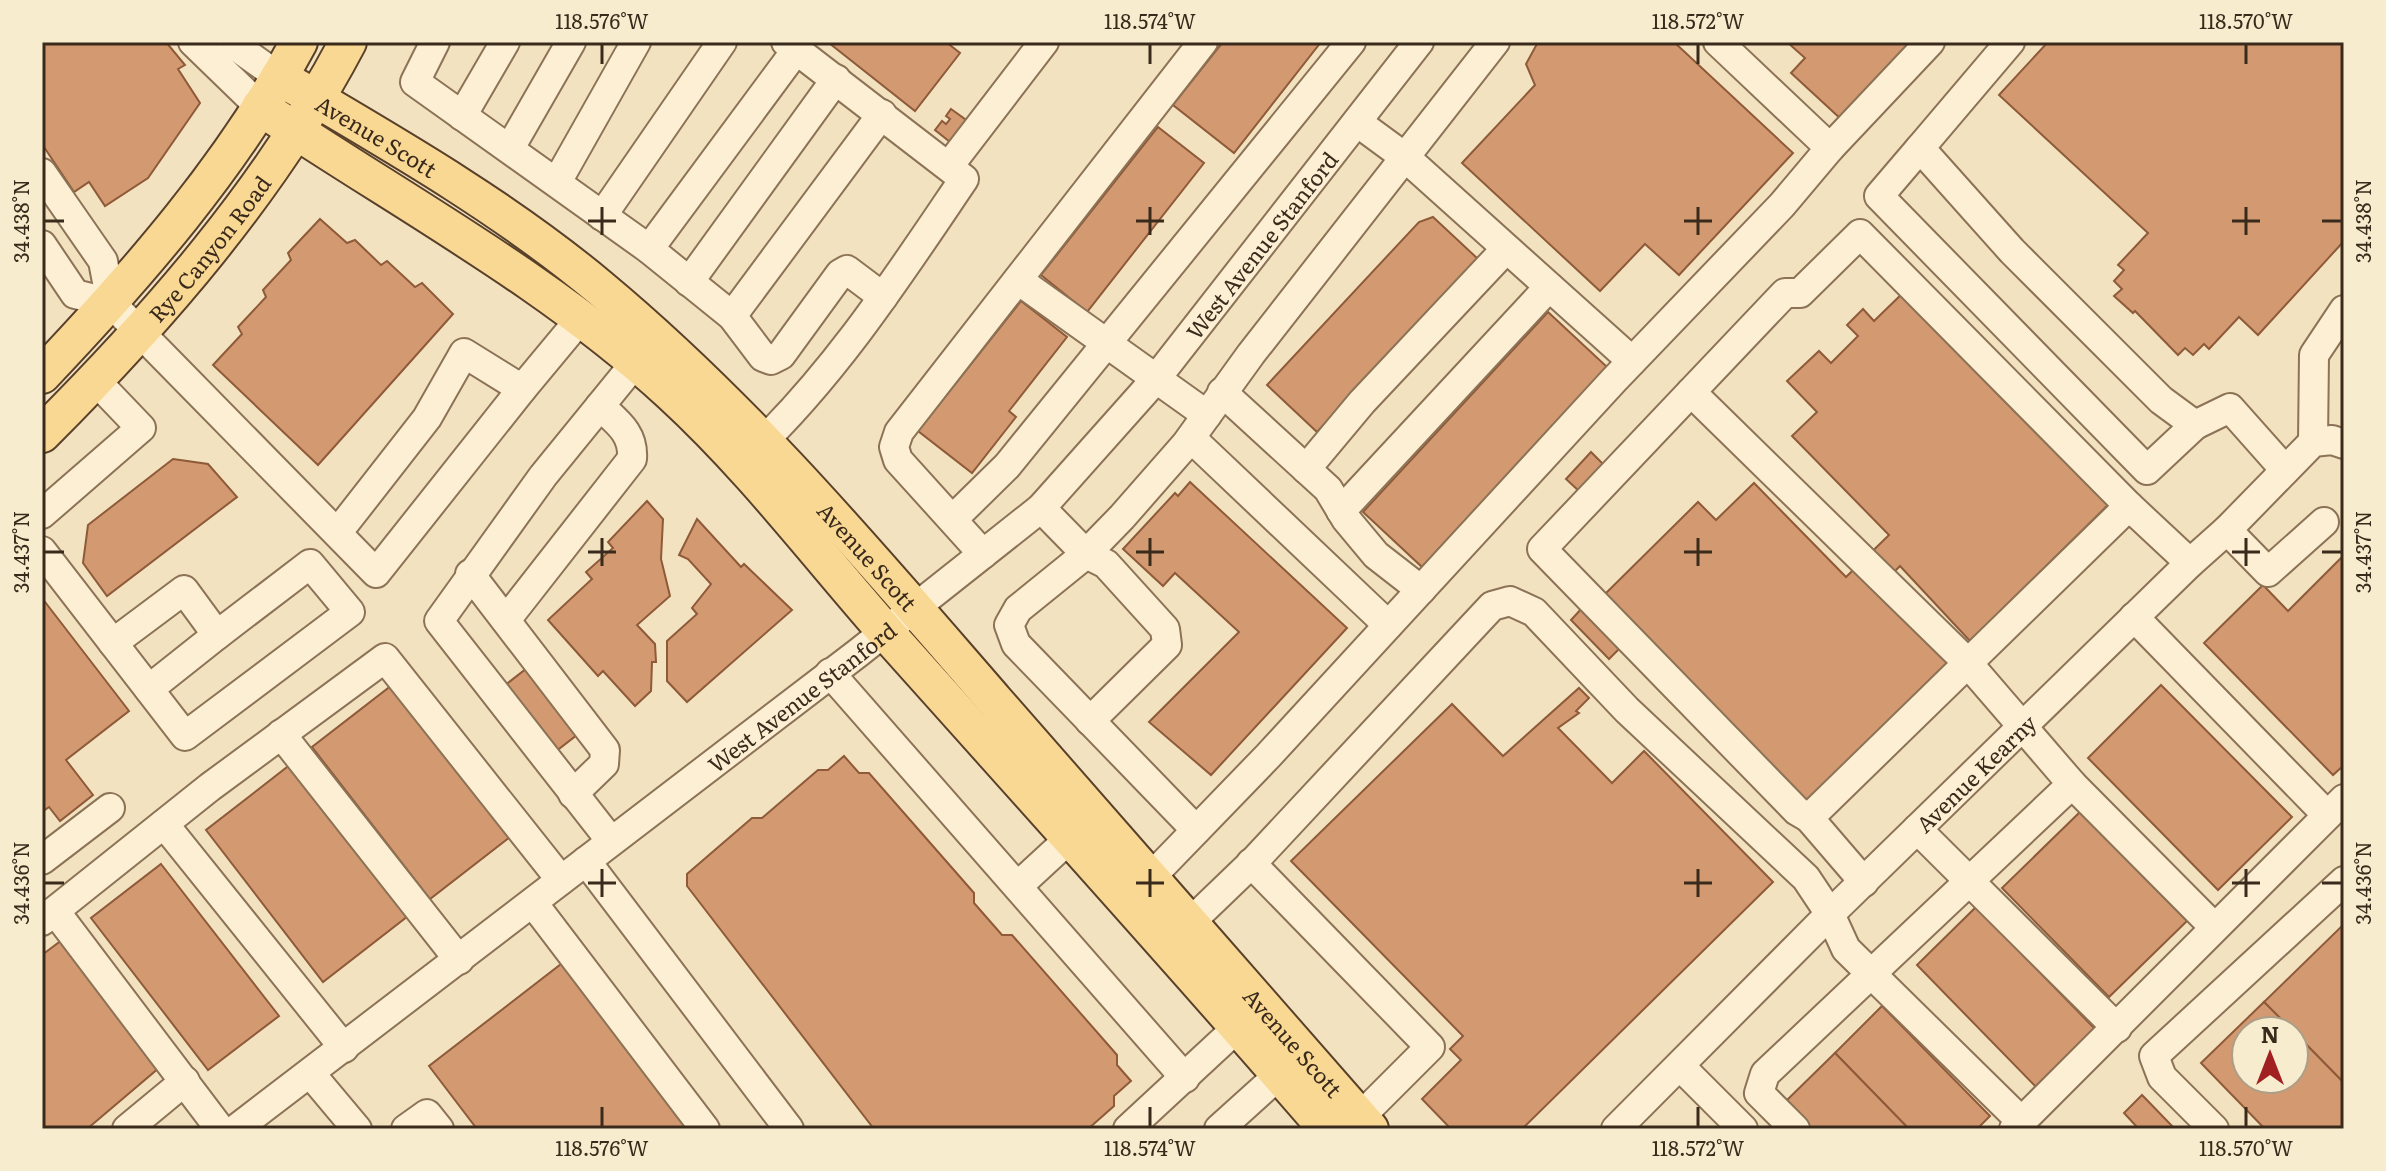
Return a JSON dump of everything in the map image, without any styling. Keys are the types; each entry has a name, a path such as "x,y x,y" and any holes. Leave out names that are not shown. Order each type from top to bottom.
{"main road":[{"name":"Rye Canyon Road","path":"42,375 111,303 171,229 270,92 299,42"},
{"name":"Rye Canyon Road","path":"42,434 139,334 242,208 316,99 348,42"},
{"name":"Avenue Scott","path":"270,92 316,99 482,202 596,285 693,369 885,631 1070,838 1180,934 1353,1125"},
{"name":"Avenue Scott","path":"270,92 296,130 448,226 581,318 671,393 752,452 914,607 1150,878 1180,934 1238,1027 1280,1074 1353,1125"}],"street":[{"path":"193,42 270,92"},
{"path":"230,42 270,92"},
{"path":"435,42 415,82 649,249 732,316 763,357 771,360 781,355 840,274 847,270 883,297"},
{"path":"462,116 505,42"},
{"path":"510,148 571,42"},
{"path":"557,182 636,42"},
{"path":"602,216 722,42"},
{"path":"949,166 1044,42"},
{"path":"983,554 898,460 894,447 899,432 1203,42"},
{"path":"953,519 1007,466 1351,42"},
{"name":"West Avenue Stanford","path":"248,1125 310,1073 1041,508 1155,380 1419,42"},
{"path":"1196,830 1016,644 1009,625 1018,609 1086,554 1206,415 1495,42"},
{"path":"1718,42 1830,148"},
{"path":"1150,878 1632,361 1782,205 1830,148 1930,42"},
{"path":"2010,42 1879,196 2147,470 2195,425 2230,408 2285,470"},
{"path":"649,249 791,46 964,179 883,297 810,393 752,452"},
{"path":"689,282 836,79"},
{"path":"732,316 882,114"},
{"path":"1357,122 1406,158 1632,361"},
{"path":"1920,148 2012,251 2161,400 2195,425"},
{"path":"42,173 103,261 111,303 376,573 581,318"},
{"path":"1864,882 1809,818 1797,811 1542,549 1785,293 1800,293 1860,234 2129,506 2190,563"},
{"path":"42,245 75,294 111,303"},
{"path":"1306,469 1362,402 1506,249"},
{"path":"1018,280 1206,415 1306,469 1328,489 1341,511 1376,555 1421,590"},
{"path":"1341,511 1549,287"},
{"path":"2344,310 2314,355 2313,442 2332,440 2344,444"},
{"path":"338,532 427,418 464,353 522,389"},
{"path":"611,841 439,621 470,574 635,363"},
{"path":"42,514 141,428 95,380"},
{"path":"1691,392 1966,661 2072,784 2214,927"},
{"path":"506,620 632,459 633,445 627,432 600,406"},
{"path":"1206,415 1388,625"},
{"name":"Avenue Kearny","path":"1616,1129 1830,914 2227,530 2313,442"},
{"path":"1809,818 1966,661 2129,506"},
{"path":"1041,508 1086,554 1106,564 1165,629 1167,645 1090,721"},
{"path":"2227,530 2268,572 2324,522"},
{"path":"42,551 185,736 350,612 310,564 149,689"},
{"path":"470,574 605,750 604,764 573,794"},
{"path":"113,643 184,590 217,635"},
{"path":"1180,934 1251,863 1492,606 1510,601 1534,612 1627,710 1806,878 1830,914 1846,949 2018,1126 2335,807 2134,617"},
{"path":"220,1129 185,1081 48,916 281,734 385,658 561,880"},
{"path":"830,673 1185,1078"},
{"path":"281,734 459,960"},
{"path":"1795,1129 1759,1093 1765,1074 2072,784"},
{"path":"42,860 110,808"},
{"path":"164,824 344,1048"},
{"path":"1917,829 2117,1028"},
{"path":"1018,886 1070,838"},
{"path":"586,861 789,1129"},
{"path":"1251,863 1430,1047 1353,1125"},
{"path":"2214,1129 2162,1077 2154,1056 2344,881"},
{"path":"533,903 705,1129"},
{"path":"1128,1129 1238,1027"},
{"path":"1681,1067 1733,1126"},
{"path":"310,1073 357,1129"},
{"path":"1231,1125 1280,1074"},
{"path":"127,1129 185,1081"},
{"path":"406,1129 427,1114 439,1129"}],"building":[{"path":"42,42 166,42 185,65 178,69 200,103 148,178 105,206 89,182 74,192 42,144"},
{"path":"946,42 960,53 915,111 829,43"},
{"path":"1223,42 1321,42 1234,153 1173,105"},
{"path":"1538,42 1674,42 1793,153 1679,275 1645,244 1600,291 1462,163 1535,85 1526,64"},
{"path":"1787,42 1915,42 1842,120 1791,73 1805,58"},
{"path":"2048,42 2344,42 2344,241 2258,335 2239,317 2209,349 2204,344 2193,355 2185,348 2178,355 2135,311 2133,313 2114,296 2122,289 2114,281 2124,270 2118,265 2148,233 1999,95"},
{"path":"951,109 969,122 950,142 935,130 942,121 946,124 950,119 946,116"},
{"path":"1158,127 1204,163 1087,312 1041,275"},
{"path":"1433,217 1478,259 1317,432 1267,385 1419,222"},
{"path":"320,219 347,243 355,240 381,265 387,261 415,287 422,283 453,314 318,465 213,365 242,334 238,327 266,297 263,290 291,260 288,253"},
{"path":"1907,289 2114,499 1970,641 1900,566 1879,587 1950,660 1803,805 1600,599 1698,502 1716,520 1754,483 1846,577 1889,535 1792,436 1817,412 1787,381 1819,351 1831,363 1858,336 1847,325 1863,309 1874,321"},
{"path":"1021,301 1067,337 1009,411 1016,417 972,473 918,431"},
{"path":"1548,312 1607,367 1422,567 1363,512"},
{"path":"1591,452 1604,465 1580,492 1566,479"},
{"path":"173,459 208,464 237,497 107,596 83,563 88,525"},
{"path":"1190,482 1347,628 1211,775 1149,722 1239,632 1175,573 1163,586 1123,549 1175,493 1178,496"},
{"path":"647,501 663,519 661,559 670,596 637,625 655,644 656,662 652,662 651,691 635,706 603,671 598,676 548,620 592,579 586,572 613,548 608,542"},
{"path":"697,519 741,567 744,564 792,610 687,702 667,681 667,641 697,614 692,608 711,584 688,559 679,555"},
{"path":"2344,555 2344,765 2333,775 2204,643 2263,585 2288,611"},
{"path":"42,598 129,711 66,760 93,795 60,821 49,807 42,812"},
{"path":"1583,607 1622,646 1609,659 1571,620"},
{"path":"531,665 582,731 555,752 504,686"},
{"path":"396,682 514,834 430,899 312,747"},
{"path":"2161,685 2292,817 2218,890 2088,758"},
{"path":"1579,688 1589,698 1576,711 1579,713 1558,728 1612,783 1644,751 1773,882 1522,1129 1451,1129 1422,1099 1461,1060 1450,1049 1463,1036 1291,861 1452,704 1503,756"},
{"path":"844,756 859,773 869,773 974,893 974,903 1002,935 1012,935 1117,1055 1117,1065 1131,1081 1114,1096 1114,1106 1088,1129 874,1129 687,886 687,874 752,818 762,818 818,770 828,770"},
{"path":"291,764 408,916 323,982 206,830"},
{"path":"2080,812 2187,921 2109,997 2002,888"},
{"path":"161,864 279,1016 208,1070 91,918"},
{"path":"1976,907 2096,1030 2037,1088 1917,965"},
{"path":"2344,924 2344,1083 2310,1049 2310,1015 2277,1015 2264,1002"},
{"path":"62,940 160,1067 87,1129 42,1129 42,955"},
{"path":"565,961 691,1125 686,1129 477,1129 429,1066"},
{"path":"2264,1002 2277,1015 2251,1015"},
{"path":"1882,1006 1990,1116 1977,1129 1909,1129 1835,1053"},
{"path":"2230,1035 2230,1093 2201,1063"},
{"path":"2310,1048 2344,1083 2344,1129 2265,1129 2232,1095 2310,1095"},
{"path":"1835,1053 1909,1129 1811,1129 1785,1102"},
{"path":"2142,1095 2175,1129 2135,1129 2137,1127 2124,1113"}]}
